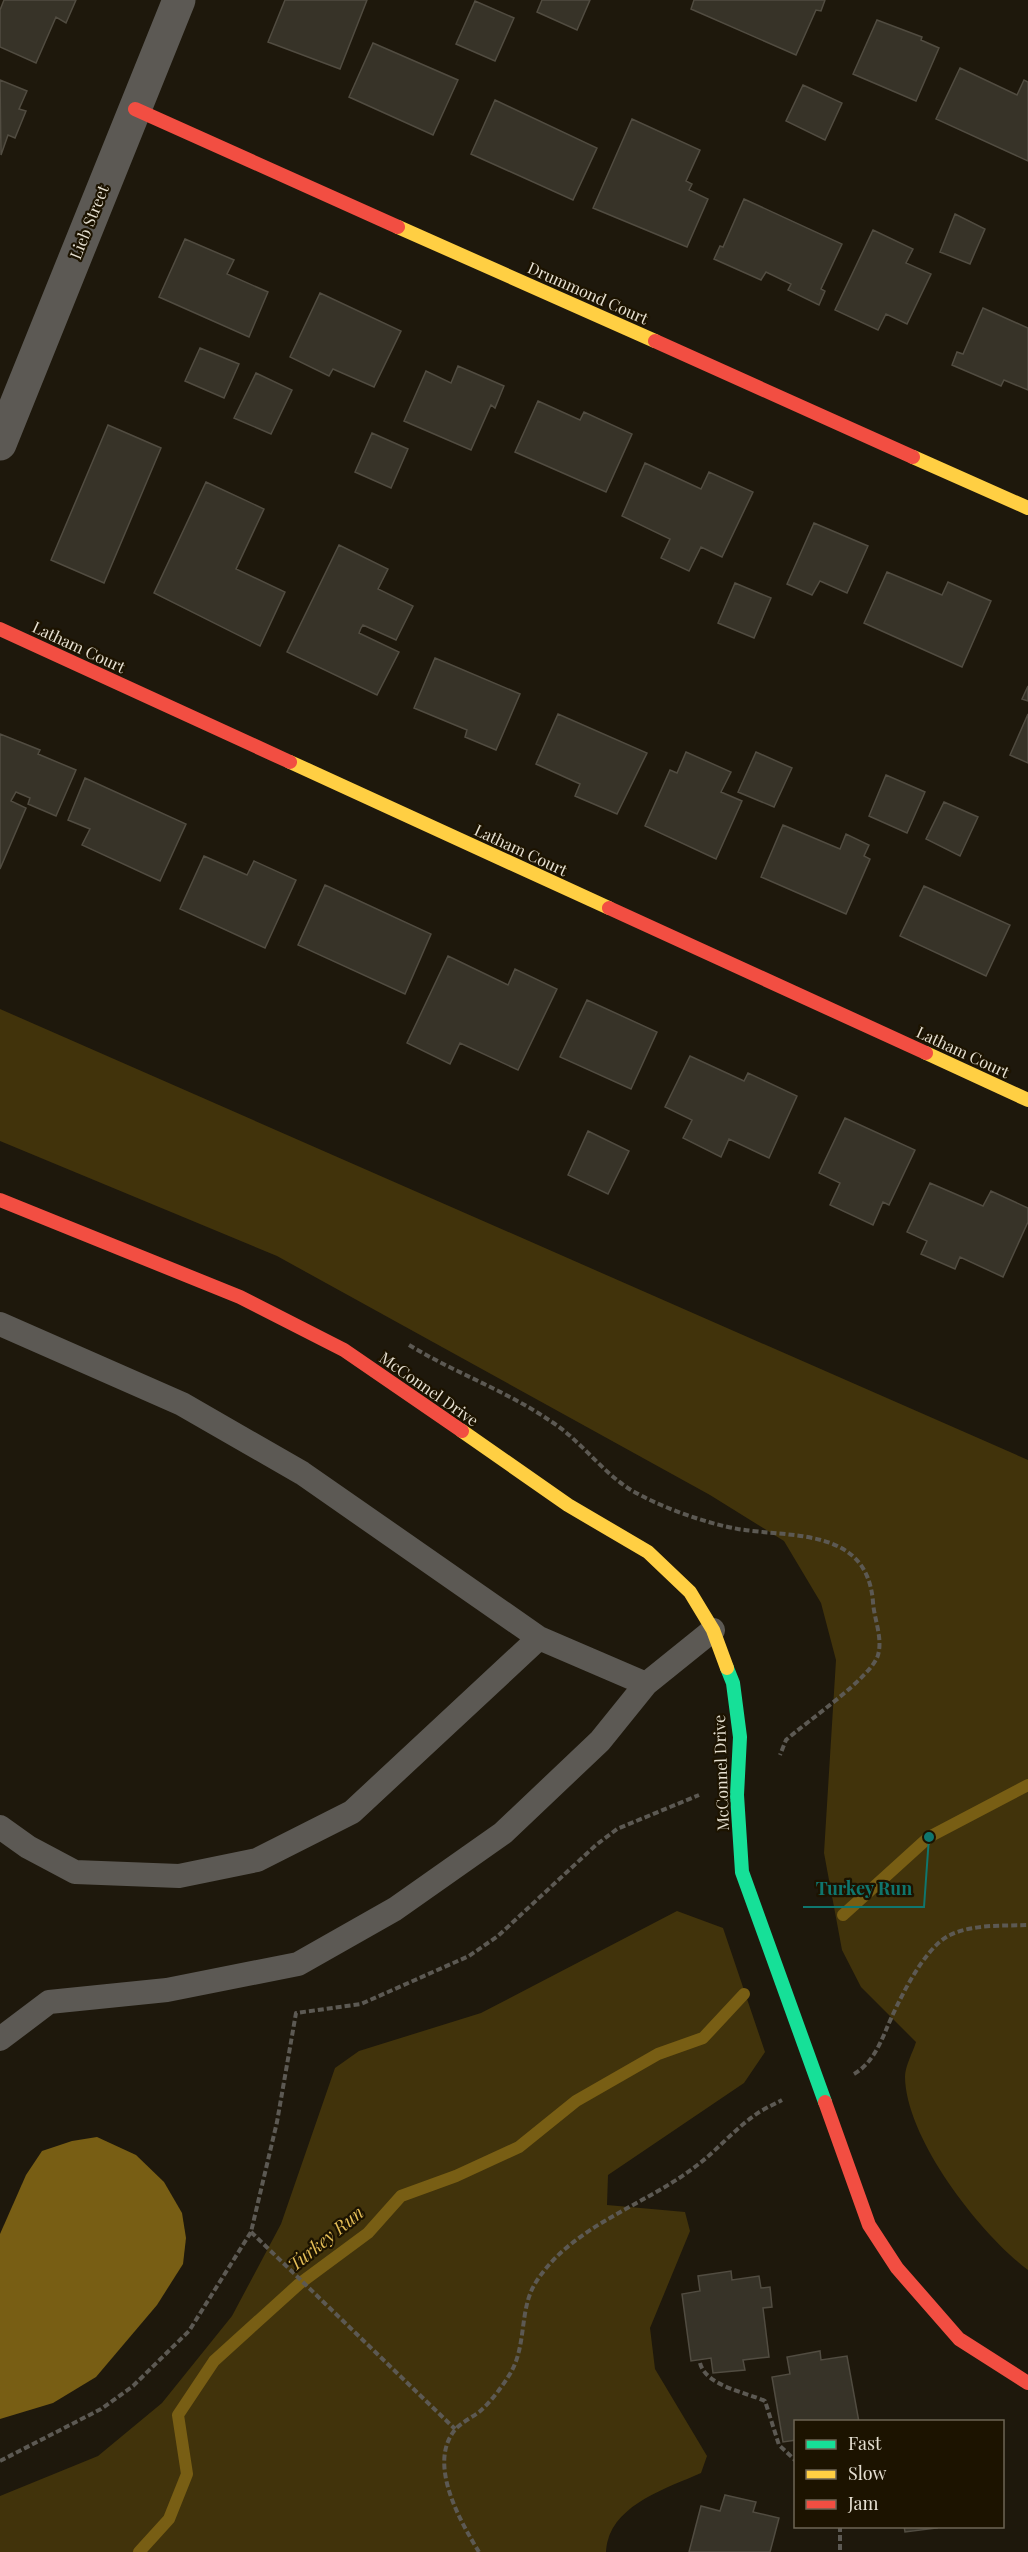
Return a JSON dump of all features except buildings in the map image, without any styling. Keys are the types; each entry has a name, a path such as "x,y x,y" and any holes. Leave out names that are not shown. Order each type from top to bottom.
{"street":[{"name":"Lieb Street","path":"0,444 179,0"},
{"name":"Drummond Court","path":"135,109 1028,508"},
{"name":"Latham Court","path":"0,629 1028,1100"},
{"name":"McConnel Drive","path":"0,1200 240,1297 344,1350 568,1505 648,1552 690,1592 713,1630 733,1683 740,1737 736,1795 742,1872 869,2225 897,2268 959,2339 1028,2383"}],"lane":[{"path":"0,1324 182,1404 302,1473 539,1638 646,1684"},
{"path":"0,2039 49,2002 167,1990 298,1964 395,1909 503,1833 600,1741 646,1684 713,1630"},
{"path":"0,1827 28,1847 75,1872 179,1876 257,1860 352,1812 539,1638"}],"path":[{"path":"0,2461 101,2409 134,2386 189,2331 251,2232 277,2122 296,2013 361,2004 469,1956 498,1936 596,1845 617,1829 683,1799 706,1793 736,1795"},
{"path":"479,2552 465,2529 447,2483 443,2450 455,2429 481,2410 509,2376 521,2351 527,2307 535,2283 556,2257 590,2230 658,2193 700,2163 755,2115 785,2098 848,2078 864,2069 880,2043 918,1967 949,1935 980,1927 1028,1925"},
{"path":"251,2232 455,2429"},
{"path":"700,2363 702,2370 715,2383 740,2390 765,2401 779,2445 794,2460"},
{"path":"840,2528 840,2552"}],"shaded area":[{"path":"0,1009 1028,1460 1028,2270 1009,2254 968,2209 932,2156 918,2128 909,2102 905,2077 916,2042 861,1987 842,1950 824,1853 836,1660 821,1603 784,1541 710,1495 277,1256 0,1141"},
{"path":"677,1911 723,1928 765,2052 744,2083 608,2175 607,2205 685,2212 690,2231 650,2328 655,2369 707,2456 701,2473 656,2493 627,2511 609,2536 606,2552 0,2552 0,2496 98,2456 162,2403 232,2316 281,2224 335,2068 359,2051 481,2013"},
{"path":"97,2137 136,2155 164,2182 182,2213 186,2238 183,2264 157,2305 96,2377 53,2403 0,2419 0,2234 26,2175 42,2151 72,2141"}],"waterway":[{"name":"Turkey Run","path":"843,1915 929,1837 1028,1785"},
{"name":"Turkey Run","path":"139,2552 169,2519 187,2474 178,2415 214,2361 299,2284 368,2233 401,2196 456,2176 519,2147 576,2101 658,2054 703,2038 744,1994"}],"traffic: fast":[{"path":"727,1668 733,1683 740,1737 737,1795 742,1872 825,2102"}],"traffic: slow":[{"path":"398,227 655,341"},
{"path":"913,457 1028,508"},
{"path":"290,762 609,908"},
{"path":"926,1053 1028,1100"},
{"path":"462,1431 568,1505 648,1552 690,1592 713,1630 727,1668"}],"traffic: jam":[{"path":"135,109 398,227"},
{"path":"655,341 913,457"},
{"path":"0,629 290,762"},
{"path":"609,908 926,1053"},
{"path":"0,1200 240,1297 344,1350 462,1431"},
{"path":"825,2102 869,2225 897,2268 959,2339 1028,2383"}],"place":[{"name":"Turkey Run","path":"929,1837"}]}
